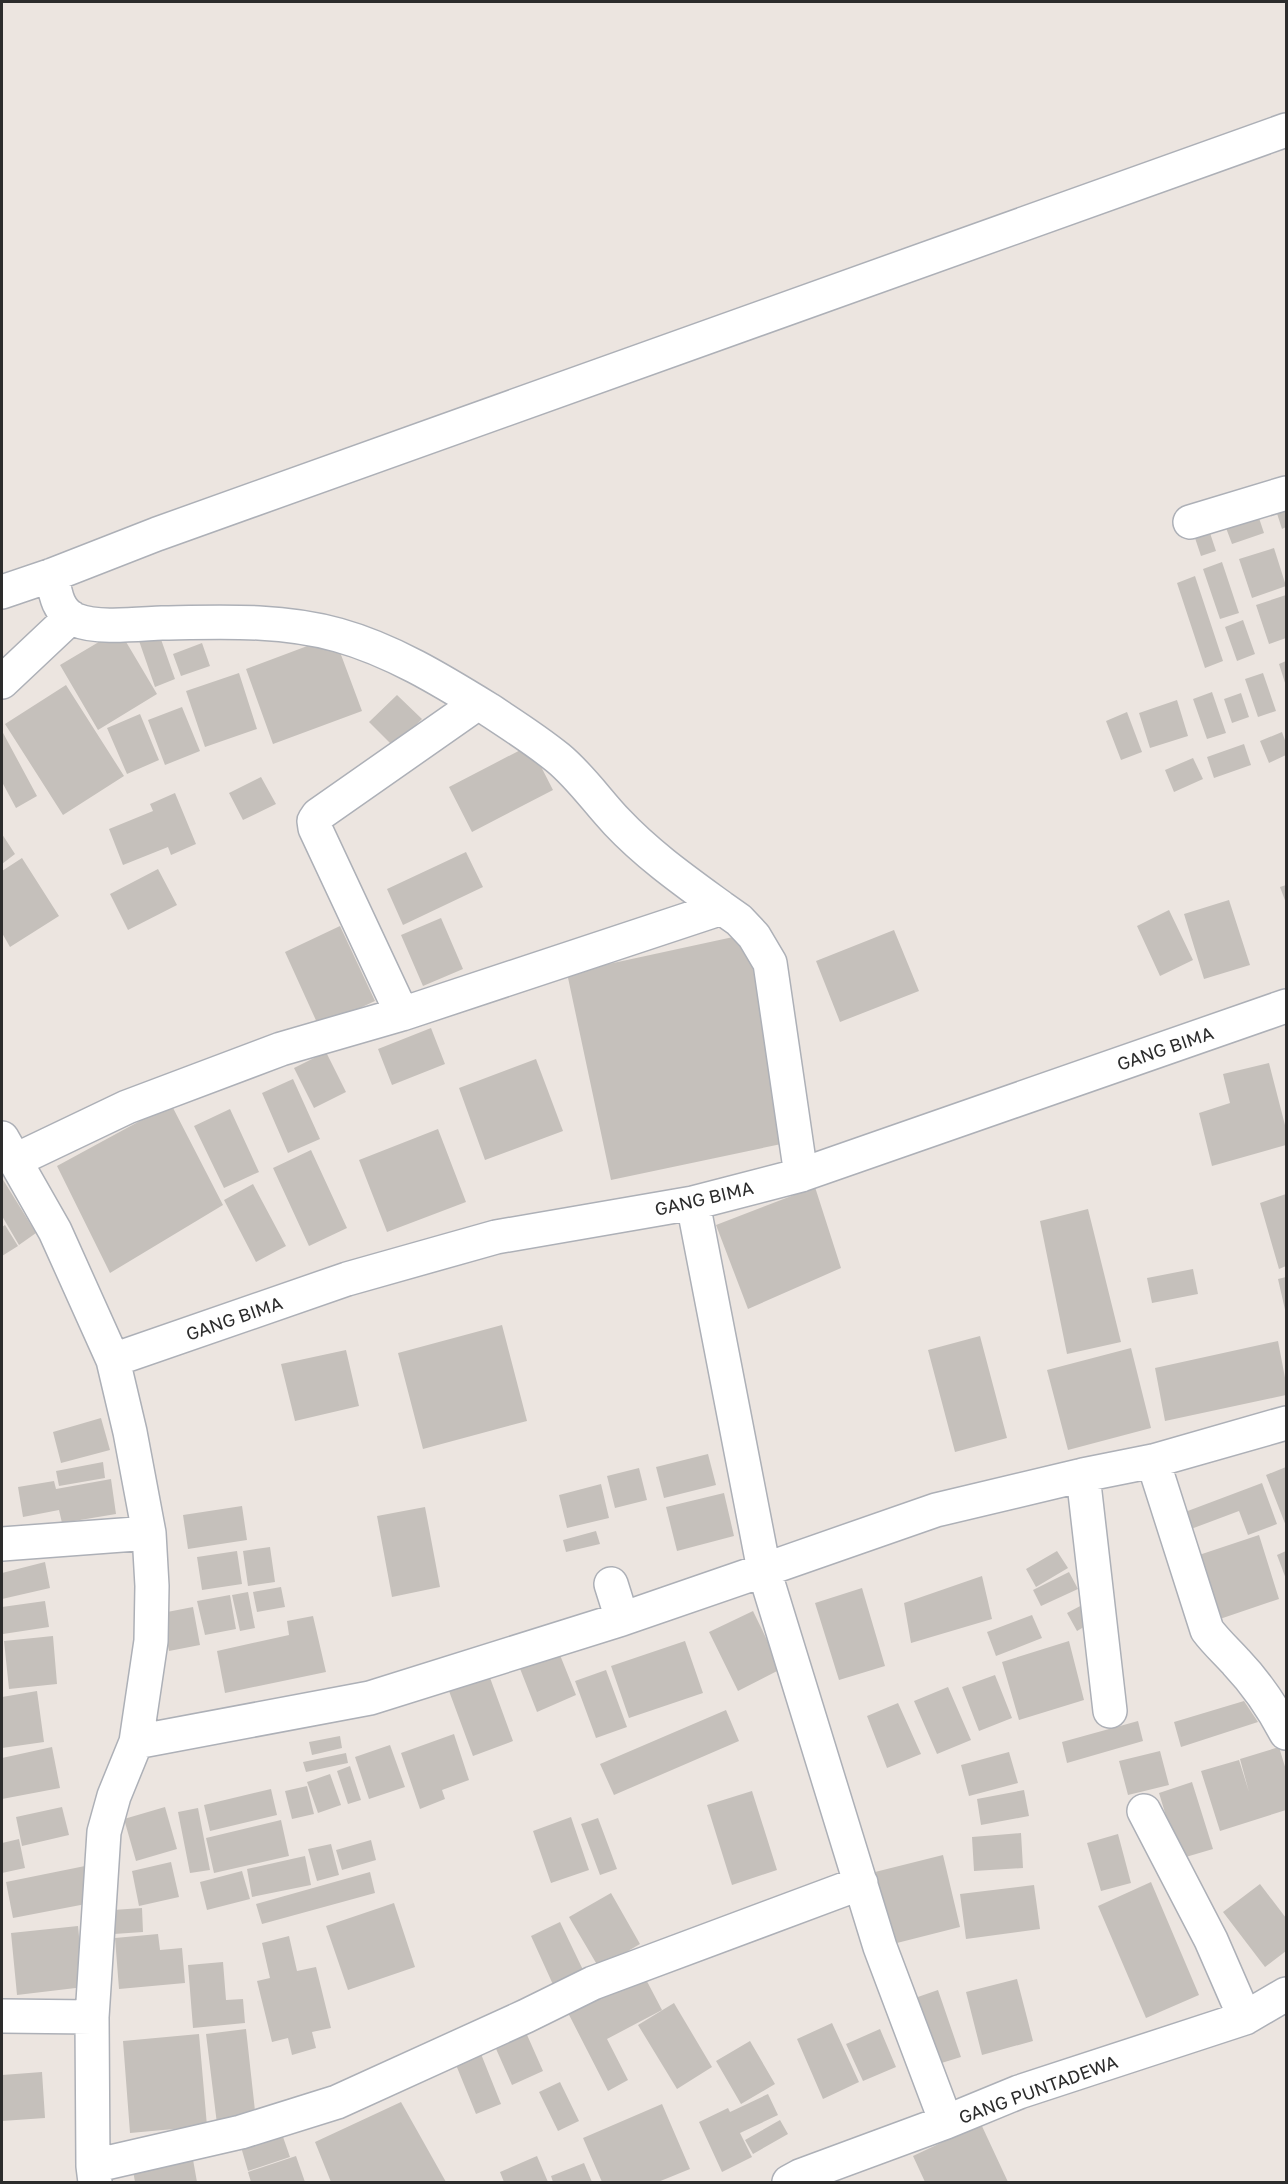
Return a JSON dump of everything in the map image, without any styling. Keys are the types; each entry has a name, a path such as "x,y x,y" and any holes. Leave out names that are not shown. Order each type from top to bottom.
{"street":[{"path":"2,591 1287,130"},
{"path":"1190,522 1287,493"},
{"path":"52,574 57,600 65,612 83,622 113,625 223,622 290,626 338,635 379,649 439,678 532,738 560,759 617,822 656,860 739,920 754,936 770,963 801,1175"},
{"path":"2,682 71,617"},
{"path":"402,1014 315,828 314,821 318,815 478,703"},
{"path":"722,908 402,1014 281,1049 9,1149 55,1231 113,1360 130,1432 149,1533 152,1586 151,1641 136,1742 114,1796 104,1832 92,2017 94,2174 337,2102 593,1983 861,1883"},
{"name":"GANG BIMA","path":"113,1360 347,1279 496,1237 693,1203 801,1175 1287,1006"},
{"path":"693,1203 764,1570 880,1947 946,2122"},
{"path":"136,1742 369,1698 622,1619 936,1510 1153,1461 1287,1423"},
{"path":"1153,1461 1207,1630 1219,1646 1236,1661 1270,1704 1287,1733"},
{"path":"1083,1475 1110,1711"},
{"path":"2,1544 149,1533"},
{"path":"611,1584 622,1619"},
{"path":"1144,1811 1211,1940 1245,2018"},
{"name":"GANG PUNTADEWA","path":"789,2182 1019,2092 1245,2018 1287,1994"},
{"path":"2,2016 92,2017"}],"building":[{"path":"1286,497 1286,527 1282,529 1273,501"},
{"path":"1255,506 1264,533 1232,544 1222,517"},
{"path":"1206,521 1216,551 1201,556 1191,526"},
{"path":"1274,548 1286,586 1252,598 1239,559"},
{"path":"1222,562 1239,613 1220,619 1203,569"},
{"path":"1195,576 1223,661 1205,668 1177,583"},
{"path":"1286,595 1286,638 1269,644 1256,605"},
{"path":"1243,620 1255,654 1237,661 1225,627"},
{"path":"157,628 175,679 155,687 137,635"},
{"path":"119,630 157,694 98,730 60,665"},
{"path":"334,636 362,711 273,744 246,669"},
{"path":"202,643 210,666 181,676 173,654"},
{"path":"1286,661 1286,686 1279,664"},
{"path":"239,673 257,729 205,747 186,691"},
{"path":"1263,673 1276,711 1258,717 1245,679"},
{"path":"66,685 124,776 63,815 5,724"},
{"path":"1212,692 1226,733 1207,739 1193,699"},
{"path":"1241,693 1249,717 1232,723 1224,699"},
{"path":"397,695 422,719 394,747 369,722"},
{"path":"1177,700 1188,736 1150,748 1139,713"},
{"path":"182,707 200,751 165,765 148,720"},
{"path":"1127,712 1142,752 1121,760 1106,721"},
{"path":"140,714 159,760 127,774 107,728"},
{"path":"2,731 37,796 16,808 2,782"},
{"path":"1282,732 1286,743 1286,755 1269,763 1260,741"},
{"path":"1244,744 1251,765 1214,778 1207,757"},
{"path":"530,745 553,790 472,832 449,787"},
{"path":"1193,758 1203,779 1174,792 1165,770"},
{"path":"261,777 276,804 243,820 229,793"},
{"path":"175,793 196,844 171,855 168,847 123,865 109,829 153,811 150,804"},
{"path":"2,834 15,854 2,864"},
{"path":"466,852 483,887 403,925 387,889"},
{"path":"22,858 59,916 10,947 2,933 2,871"},
{"path":"158,869 177,905 128,930 110,894"},
{"path":"1286,885 1286,903 1280,887"},
{"path":"1229,900 1250,965 1204,979 1184,914"},
{"path":"1169,910 1193,960 1160,976 1137,926"},
{"path":"441,918 463,969 423,986 401,935"},
{"path":"340,926 375,1001 319,1027 285,952"},
{"path":"894,930 919,991 840,1022 816,961"},
{"path":"747,934 791,1142 611,1180 567,973"},
{"path":"431,1028 445,1064 392,1085 378,1049"},
{"path":"326,1052 346,1092 314,1108 294,1068"},
{"path":"536,1059 563,1131 485,1160 459,1088"},
{"path":"1269,1063 1286,1129 1286,1145 1212,1166 1199,1113 1230,1103 1223,1074"},
{"path":"293,1079 320,1139 288,1153 262,1093"},
{"path":"171,1104 223,1205 110,1273 57,1166"},
{"path":"230,1109 259,1172 224,1188 194,1126"},
{"path":"438,1129 466,1202 387,1232 359,1160"},
{"path":"311,1150 347,1228 309,1246 273,1168"},
{"path":"2,1178 36,1233 19,1245 2,1216"},
{"path":"253,1184 286,1246 256,1262 224,1200"},
{"path":"815,1187 841,1268 748,1309 716,1225"},
{"path":"1286,1194 1286,1266 1279,1269 1260,1203"},
{"path":"1088,1209 1121,1342 1067,1354 1040,1221"},
{"path":"5,1225 18,1246 2,1256 2,1227"},
{"path":"1193,1269 1198,1294 1152,1303 1147,1278"},
{"path":"1286,1277 1286,1314 1278,1279"},
{"path":"502,1325 527,1421 423,1449 398,1353"},
{"path":"980,1336 1007,1438 955,1452 928,1350"},
{"path":"1278,1341 1286,1395 1165,1421 1155,1368"},
{"path":"1131,1348 1151,1428 1068,1450 1047,1370"},
{"path":"346,1350 359,1406 295,1421 281,1364"},
{"path":"101,1418 110,1450 61,1463 53,1432"},
{"path":"708,1454 716,1485 664,1498 656,1467"},
{"path":"103,1462 105,1478 59,1486 56,1471"},
{"path":"1286,1467 1286,1526 1266,1475"},
{"path":"639,1468 647,1500 615,1508 607,1476"},
{"path":"111,1479 116,1514 62,1523 59,1510 23,1517 18,1487 54,1481 56,1489"},
{"path":"1262,1483 1277,1524 1248,1535 1239,1511 1191,1529 1185,1512"},
{"path":"601,1484 609,1518 567,1528 559,1495"},
{"path":"724,1493 734,1536 677,1551 666,1507"},
{"path":"242,1506 247,1540 188,1549 183,1515"},
{"path":"425,1507 440,1587 392,1597 377,1516"},
{"path":"596,1531 600,1544 566,1552 563,1540"},
{"path":"1259,1535 1279,1599 1214,1621 1193,1557"},
{"path":"270,1547 275,1582 248,1586 243,1551"},
{"path":"237,1551 242,1584 202,1590 197,1557"},
{"path":"1057,1551 1068,1568 1036,1587 1026,1569"},
{"path":"1286,1551 1286,1579 1277,1555"},
{"path":"45,1562 50,1588 2,1599 2,1573"},
{"path":"1069,1572 1078,1589 1041,1606 1033,1590"},
{"path":"982,1576 992,1619 911,1643 904,1603"},
{"path":"281,1587 285,1607 257,1612 253,1592"},
{"path":"862,1588 885,1666 839,1680 815,1603"},
{"path":"248,1592 255,1628 240,1631 232,1595"},
{"path":"230,1595 236,1629 205,1635 197,1601"},
{"path":"45,1601 49,1627 3,1634 2,1607"},
{"path":"1084,1604 1094,1621 1077,1631 1067,1613"},
{"path":"193,1607 200,1645 169,1651 162,1613"},
{"path":"753,1611 781,1669 738,1691 709,1632"},
{"path":"1032,1615 1042,1638 996,1656 987,1632"},
{"path":"313,1616 326,1672 225,1693 217,1651 289,1635 287,1621"},
{"path":"53,1636 57,1684 9,1689 4,1641"},
{"path":"685,1641 703,1693 629,1718 611,1666"},
{"path":"1069,1641 1084,1700 1019,1720 1002,1662"},
{"path":"558,1650 576,1695 537,1712 519,1666"},
{"path":"606,1670 627,1727 596,1738 575,1681"},
{"path":"489,1675 513,1741 473,1756 449,1691"},
{"path":"995,1675 1012,1718 979,1731 962,1687"},
{"path":"948,1687 971,1740 937,1754 914,1701"},
{"path":"37,1691 44,1742 2,1748 2,1697"},
{"path":"1244,1701 1258,1722 1181,1747 1174,1722"},
{"path":"898,1703 921,1754 887,1768 867,1716"},
{"path":"726,1710 739,1741 614,1795 600,1764"},
{"path":"1138,1721 1143,1741 1067,1763 1062,1742"},
{"path":"454,1734 469,1780 442,1790 445,1799 420,1809 401,1753"},
{"path":"340,1736 342,1748 312,1755 309,1742"},
{"path":"390,1745 405,1787 369,1799 355,1757"},
{"path":"52,1747 60,1788 2,1799 2,1758"},
{"path":"1279,1747 1286,1770 1286,1810 1220,1831 1201,1771 1239,1760 1249,1792 1240,1759"},
{"path":"1160,1751 1169,1785 1128,1795 1119,1761"},
{"path":"1009,1752 1018,1783 969,1796 961,1765"},
{"path":"346,1753 348,1763 306,1772 303,1762"},
{"path":"350,1766 361,1800 348,1804 337,1771"},
{"path":"330,1774 341,1805 318,1813 307,1782"},
{"path":"1192,1782 1213,1849 1179,1859 1159,1793"},
{"path":"307,1786 314,1814 292,1819 285,1791"},
{"path":"271,1789 277,1815 210,1831 204,1805"},
{"path":"1024,1790 1029,1816 981,1825 977,1799"},
{"path":"752,1791 777,1870 732,1885 707,1805"},
{"path":"62,1807 69,1835 22,1846 16,1817"},
{"path":"165,1807 177,1849 136,1861 124,1819"},
{"path":"198,1808 210,1870 190,1873 178,1812"},
{"path":"571,1817 589,1870 551,1883 533,1831"},
{"path":"598,1818 617,1869 600,1875 581,1824"},
{"path":"281,1820 289,1856 214,1873 206,1838"},
{"path":"1021,1833 1023,1868 974,1871 972,1837"},
{"path":"1118,1834 1131,1883 1101,1891 1087,1843"},
{"path":"19,1839 25,1868 2,1873 2,1843"},
{"path":"371,1840 376,1860 342,1870 336,1850"},
{"path":"331,1844 339,1875 317,1881 308,1849"},
{"path":"943,1855 960,1927 889,1945 871,1873"},
{"path":"305,1856 311,1885 252,1897 247,1869"},
{"path":"171,1862 179,1897 139,1906 132,1871"},
{"path":"85,1866 91,1903 13,1918 6,1882"},
{"path":"242,1871 250,1899 207,1910 200,1882"},
{"path":"370,1872 375,1893 262,1924 256,1904"},
{"path":"1151,1882 1199,1995 1146,2018 1098,1906"},
{"path":"1260,1884 1286,1918 1286,1951 1265,1967 1223,1912"},
{"path":"1034,1885 1040,1929 966,1939 960,1894"},
{"path":"611,1893 640,1944 599,1968 569,1917"},
{"path":"394,1903 415,1967 348,1990 326,1926"},
{"path":"142,1908 143,1932 114,1934 113,1910"},
{"path":"560,1922 585,1974 555,1989 531,1936"},
{"path":"78,1926 84,1987 17,1995 11,1933"},
{"path":"158,1934 160,1950 182,1948 185,1983 119,1989 115,1938"},
{"path":"289,1936 297,1971 316,1967 331,2028 312,2032 316,2048 292,2055 288,2038 272,2042 257,1981 270,1978 262,1943"},
{"path":"223,1962 226,2000 243,1999 245,2023 193,2028 188,1965"},
{"path":"640,1968 662,2010 607,2039 628,2080 608,2091 565,2007"},
{"path":"1017,1979 1033,2041 982,2055 966,1992"},
{"path":"938,1990 961,2057 935,2065 912,1999"},
{"path":"674,2003 712,2067 677,2089 638,2025"},
{"path":"832,2023 859,2082 823,2099 797,2039"},
{"path":"524,2028 543,2071 512,2085 493,2042"},
{"path":"246,2029 256,2120 217,2124 206,2034"},
{"path":"880,2029 896,2067 863,2081 846,2044"},
{"path":"199,2034 207,2126 130,2133 123,2041"},
{"path":"750,2041 775,2084 741,2104 716,2061"},
{"path":"479,2049 501,2104 476,2114 454,2060"},
{"path":"42,2072 45,2118 2,2121 2,2075"},
{"path":"560,2082 579,2121 558,2131 539,2092"},
{"path":"768,2094 778,2115 740,2133 752,2157 722,2172 699,2122 728,2108 730,2112"},
{"path":"401,2102 446,2182 331,2182 315,2142"},
{"path":"662,2104 690,2169 658,2182 602,2182 583,2138"},
{"path":"780,2120 788,2134 753,2154 745,2140"},
{"path":"981,2124 1008,2182 925,2182 913,2156"},
{"path":"282,2134 290,2157 248,2171 241,2147"},
{"path":"192,2154 197,2182 135,2182 132,2165"},
{"path":"296,2156 305,2182 251,2182 248,2172"},
{"path":"537,2156 548,2182 504,2182 500,2172"},
{"path":"584,2163 592,2182 553,2182 551,2176"}]}
